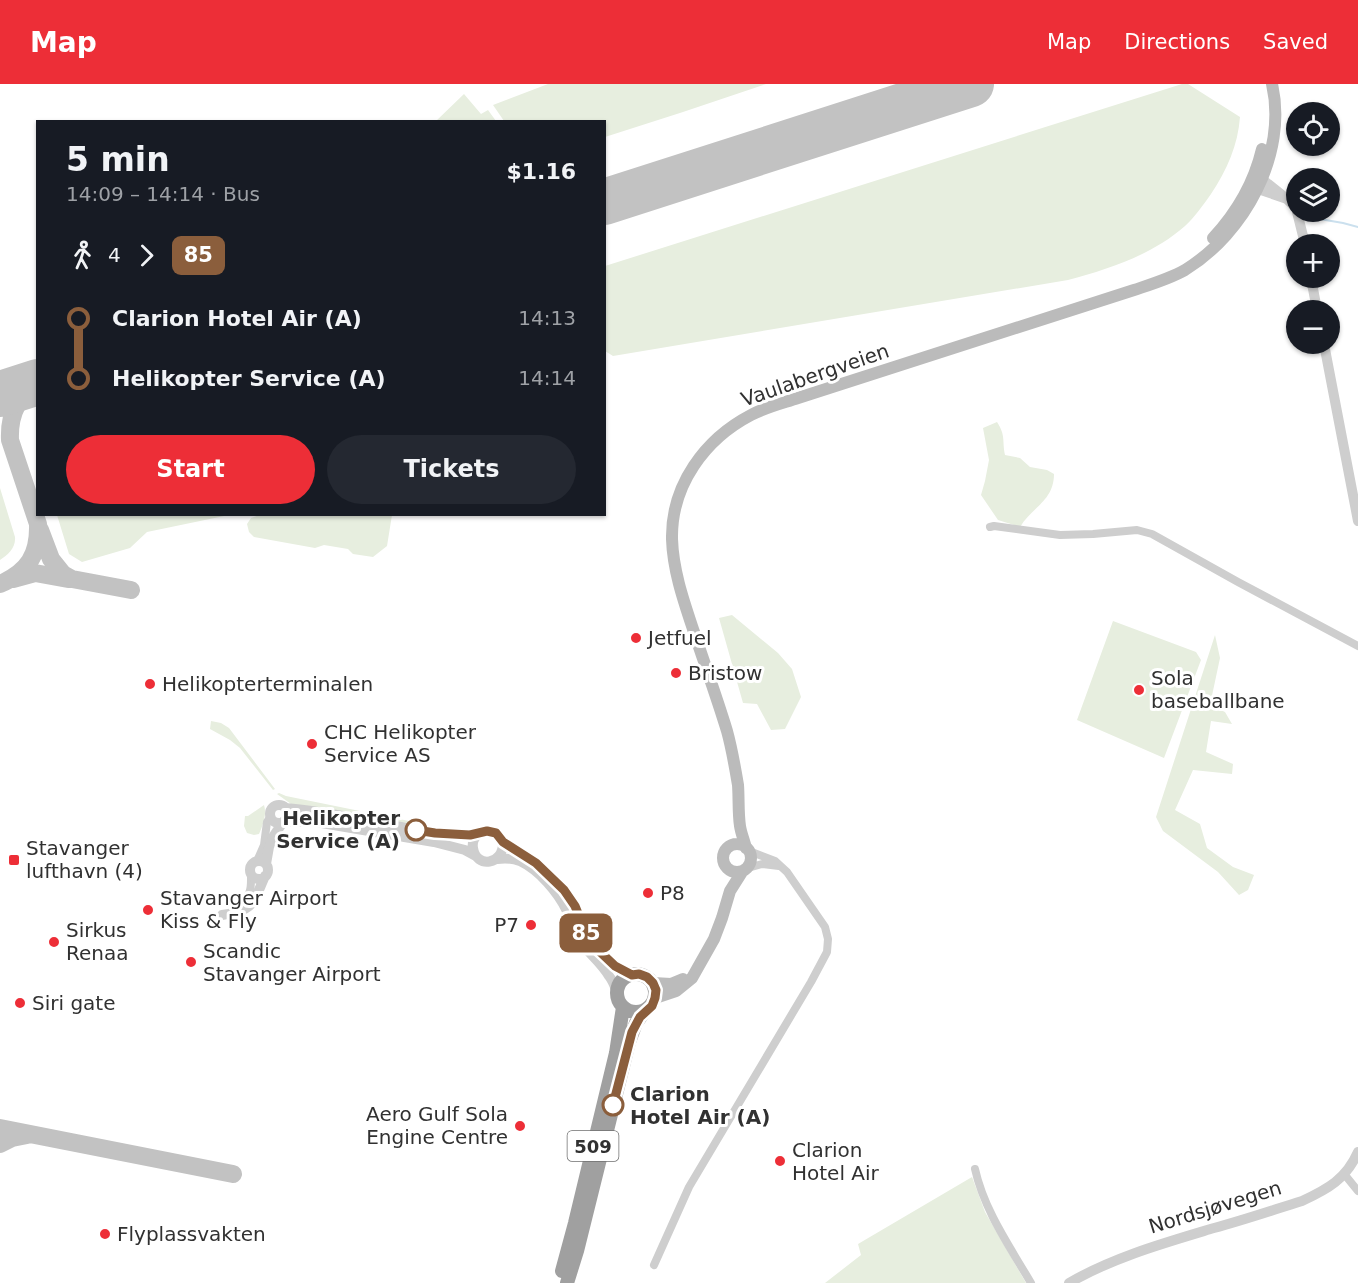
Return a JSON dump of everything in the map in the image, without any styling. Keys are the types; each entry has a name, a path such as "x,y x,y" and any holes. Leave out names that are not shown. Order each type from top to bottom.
{"highway":[{"path":"645,1011 629,1012 618,1000 617,992 624,978 639,974 647,977 656,990 655,998"},
{"name":"509","path":"567,1283 629,1042 636,1023 652,1006 655,998"},
{"name":"509","path":"558,1283 575,1223 616,1053 623,1007"}],"main road":[{"path":"1257,183 1266,136 1272,84"},
{"name":"Vaulabergveien","path":"748,849 740,825 738,784 731,748 677,577 673,553 672,528 677,503 687,477 702,455 719,437 752,414 1147,286 1179,266 1210,241 1257,183"},
{"path":"730,891 723,858 725,850 740,825"},
{"path":"655,998 686,985 714,939 730,891 751,858 748,849 737,844 728,848"},
{"path":"726,868 732,872 745,870"},
{"path":"653,983 680,982 696,970"}],"street":[{"path":"1257,183 1286,198"},
{"path":"1326,354 1358,521"},
{"path":"990,527 1060,535 1137,530 1152,534 1358,646"},
{"path":"261,862 267,822 271,811 276,806 435,833 470,835 491,831 500,836 503,842 501,854 497,859"},
{"path":"261,862 273,837 288,815 285,808"},
{"path":"271,816 277,823 310,821 434,842 465,850 486,862 508,858 520,861 547,882 558,895 579,940 611,977 617,992"},
{"path":"476,856 472,844 480,833"},
{"path":"503,842 536,863 551,876 575,906 588,938 596,948 615,966 632,975"},
{"path":"654,1265 689,1187 827,952 828,939 825,927 790,876 775,861 748,849"},
{"path":"240,903 249,895 251,888 250,867 253,863 261,862"},
{"path":"222,915 237,913 250,906 258,896 268,869 261,862"},
{"path":"745,870 762,864 779,866"},
{"path":"251,874 258,879 265,876"},
{"name":"Nordsjøvegen","path":"1069,1283 1140,1251 1302,1201 1331,1186 1345,1175 1358,1152"},
{"path":"975,1169 989,1210 1031,1283"},
{"path":"1345,1175 1358,1191"}],"green space":[{"path":"548,84 766,84 606,137 606,120 503,120 493,105"},
{"path":"1182,84 1188,84 1240,117 1231,157 1222,176 1196,215 1185,226 1159,245 1130,260 1068,280 613,356 606,352 606,266"},
{"path":"464,94 481,114 488,110 495,120 437,120"},
{"path":"997,422 1003,435 1005,455 1020,458 1030,467 1047,470 1054,474 1050,491 1020,527 998,520 981,495 989,460 983,428"},
{"path":"0,488 15,537 11,551 0,560"},
{"path":"58,516 224,516 147,532 130,548 82,562 69,554"},
{"path":"256,516 392,516 387,546 373,557 353,554 348,549 324,545 315,548 254,537 249,532 247,524 251,518"},
{"path":"732,615 778,653 792,669 801,697 785,729 771,730 757,704 743,703 719,618"},
{"name":"Sola baseballbane","path":"1113,621 1196,652 1201,660 1164,758 1077,720"},
{"path":"1215,635 1220,658 1210,705 1225,712 1232,724 1211,721 1206,752 1233,764 1232,774 1193,770 1175,810 1200,824 1207,848 1233,867 1254,875 1248,890 1239,895 1218,872 1163,831 1156,817"},
{"path":"211,721 229,728 275,789 273,790 240,748 210,729"},
{"path":"277,794 409,821 407,825 291,804"},
{"path":"264,805 265,816 259,834 247,833 244,826 245,816"},
{"path":"972,1177 985,1212 1026,1283 825,1283 861,1255 858,1244"}],"waterway":[{"path":"1337,222 1358,227"}],"taxiway":[{"path":"0,584 25,568 34,553 38,535 38,524 10,440 15,408 24,394 36,385"},
{"path":"40,530 51,559 63,574 72,579 131,590"},
{"path":"13,579 35,573 68,579"},
{"path":"0,1128 233,1174"},
{"path":"0,1144 12,1138 27,1135"}],"runway":[{"path":"606,201 971,84"},
{"path":"0,394 36,383"}],"bus line":[{"name":"85","path":"416,830 470,835 487,831 496,833 510,848 536,863 564,890 575,906 588,938 596,948 615,966 632,975 639,974 647,977 653,983 656,990 655,998 652,1006 640,1017 632,1032 613,1105"}],"place":[{"name":"Jetfuel","path":"636,638"},
{"name":"Bristow","path":"676,673"},
{"name":"Helikopterterminalen","path":"150,684"},
{"name":"Sola baseballbane","path":"1139,690"},
{"name":"CHC Helikopter Service AS","path":"312,744"},
{"name":"Helikopter Service (A)","path":"416,830"},
{"name":"Stavanger lufthavn (4)","path":"14,860"},
{"name":"P8","path":"648,893"},
{"name":"Stavanger Airport Kiss & Fly","path":"148,910"},
{"name":"P7","path":"531,925"},
{"name":"Sirkus Renaa","path":"54,942"},
{"name":"Scandic Stavanger Airport","path":"191,962"},
{"name":"Siri gate","path":"20,1003"},
{"name":"Clarion Hotel Air (A)","path":"613,1105"},
{"name":"Aero Gulf Sola Engine Centre","path":"520,1126"},
{"name":"Clarion Hotel Air","path":"780,1161"},
{"name":"Flyplassvakten","path":"105,1234"}]}
